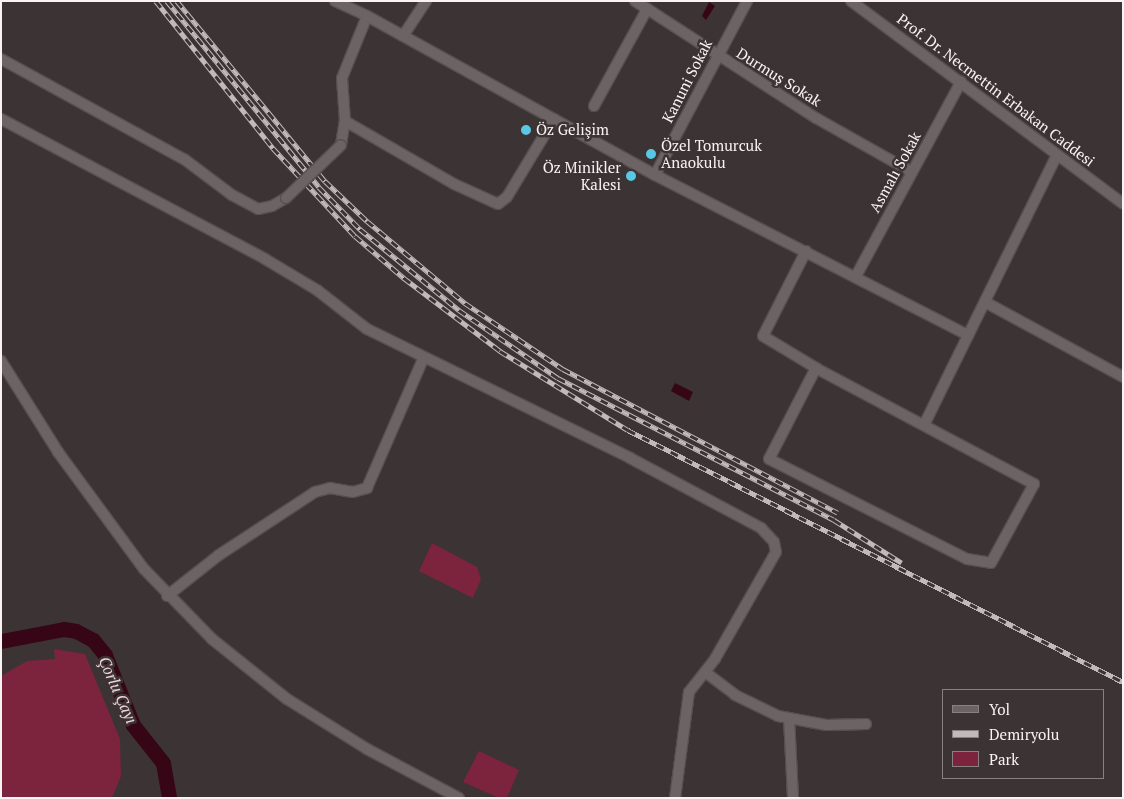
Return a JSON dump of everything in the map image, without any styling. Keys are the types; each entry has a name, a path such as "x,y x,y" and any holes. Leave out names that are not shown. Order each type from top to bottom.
{"street":[{"path":"334,1 367,16 655,175 856,276 968,335"},
{"path":"403,36 426,1"},
{"name":"Durmuş Sokak","path":"635,1 716,56 912,172"},
{"name":"Kanuni Sokak","path":"655,175 716,56 748,1"},
{"name":"Prof. Dr. Necmettin Erbakan Caddesi","path":"851,1 1123,204"},
{"path":"594,106 647,9"},
{"path":"1,59 184,159 232,195 258,209 286,198 341,145 345,121 342,78 367,16"},
{"name":"Asmalı Sokak","path":"856,276 961,82"},
{"path":"1,119 265,259 317,290 367,329 424,359 630,458 761,528 774,542 776,552 705,672 689,692 675,798"},
{"path":"345,121 454,184 498,204 507,197 554,119"},
{"path":"924,425 1057,155"},
{"path":"806,251 762,336 816,368 1034,484 991,563 967,559 769,458 816,368"},
{"path":"985,302 1123,376"},
{"path":"167,596 235,544 315,492 330,488 353,492 367,488 424,359"},
{"path":"1,361 58,452 167,596 212,639 286,699 367,749 459,798"},
{"path":"705,672 735,695 778,716 826,725 866,724"},
{"path":"789,718 794,798"}],"green space":[{"path":"432,543 477,567 481,579 473,598 419,571"},
{"path":"54,649 85,654 120,739 121,776 112,798 6,798 1,795 1,676 27,661 55,659"},
{"path":"479,751 519,770 507,798 499,798 463,782"}],"shaded area":[{"path":"709,2 715,6 706,20 702,16"},
{"path":"675,383 693,392 689,401 671,391"}],"waterway":[{"name":"Çorlu Çayı","path":"1,641 64,629 76,631 93,640 105,655 133,725 163,763 169,798"}],"railway":[{"path":"156,1 273,148 355,236 404,278 500,351 628,430 1123,682"},
{"path":"167,1 319,187 360,229 459,310 558,378 834,520 902,563"},
{"path":"177,1 325,181 367,221 465,303 563,369 838,513"}],"place":[{"name":"Öz Gelişim","path":"526,130"},
{"name":"Özel Tomurcuk Anaokulu","path":"651,154"},
{"name":"Öz Minikler Kalesi","path":"631,176"}]}
